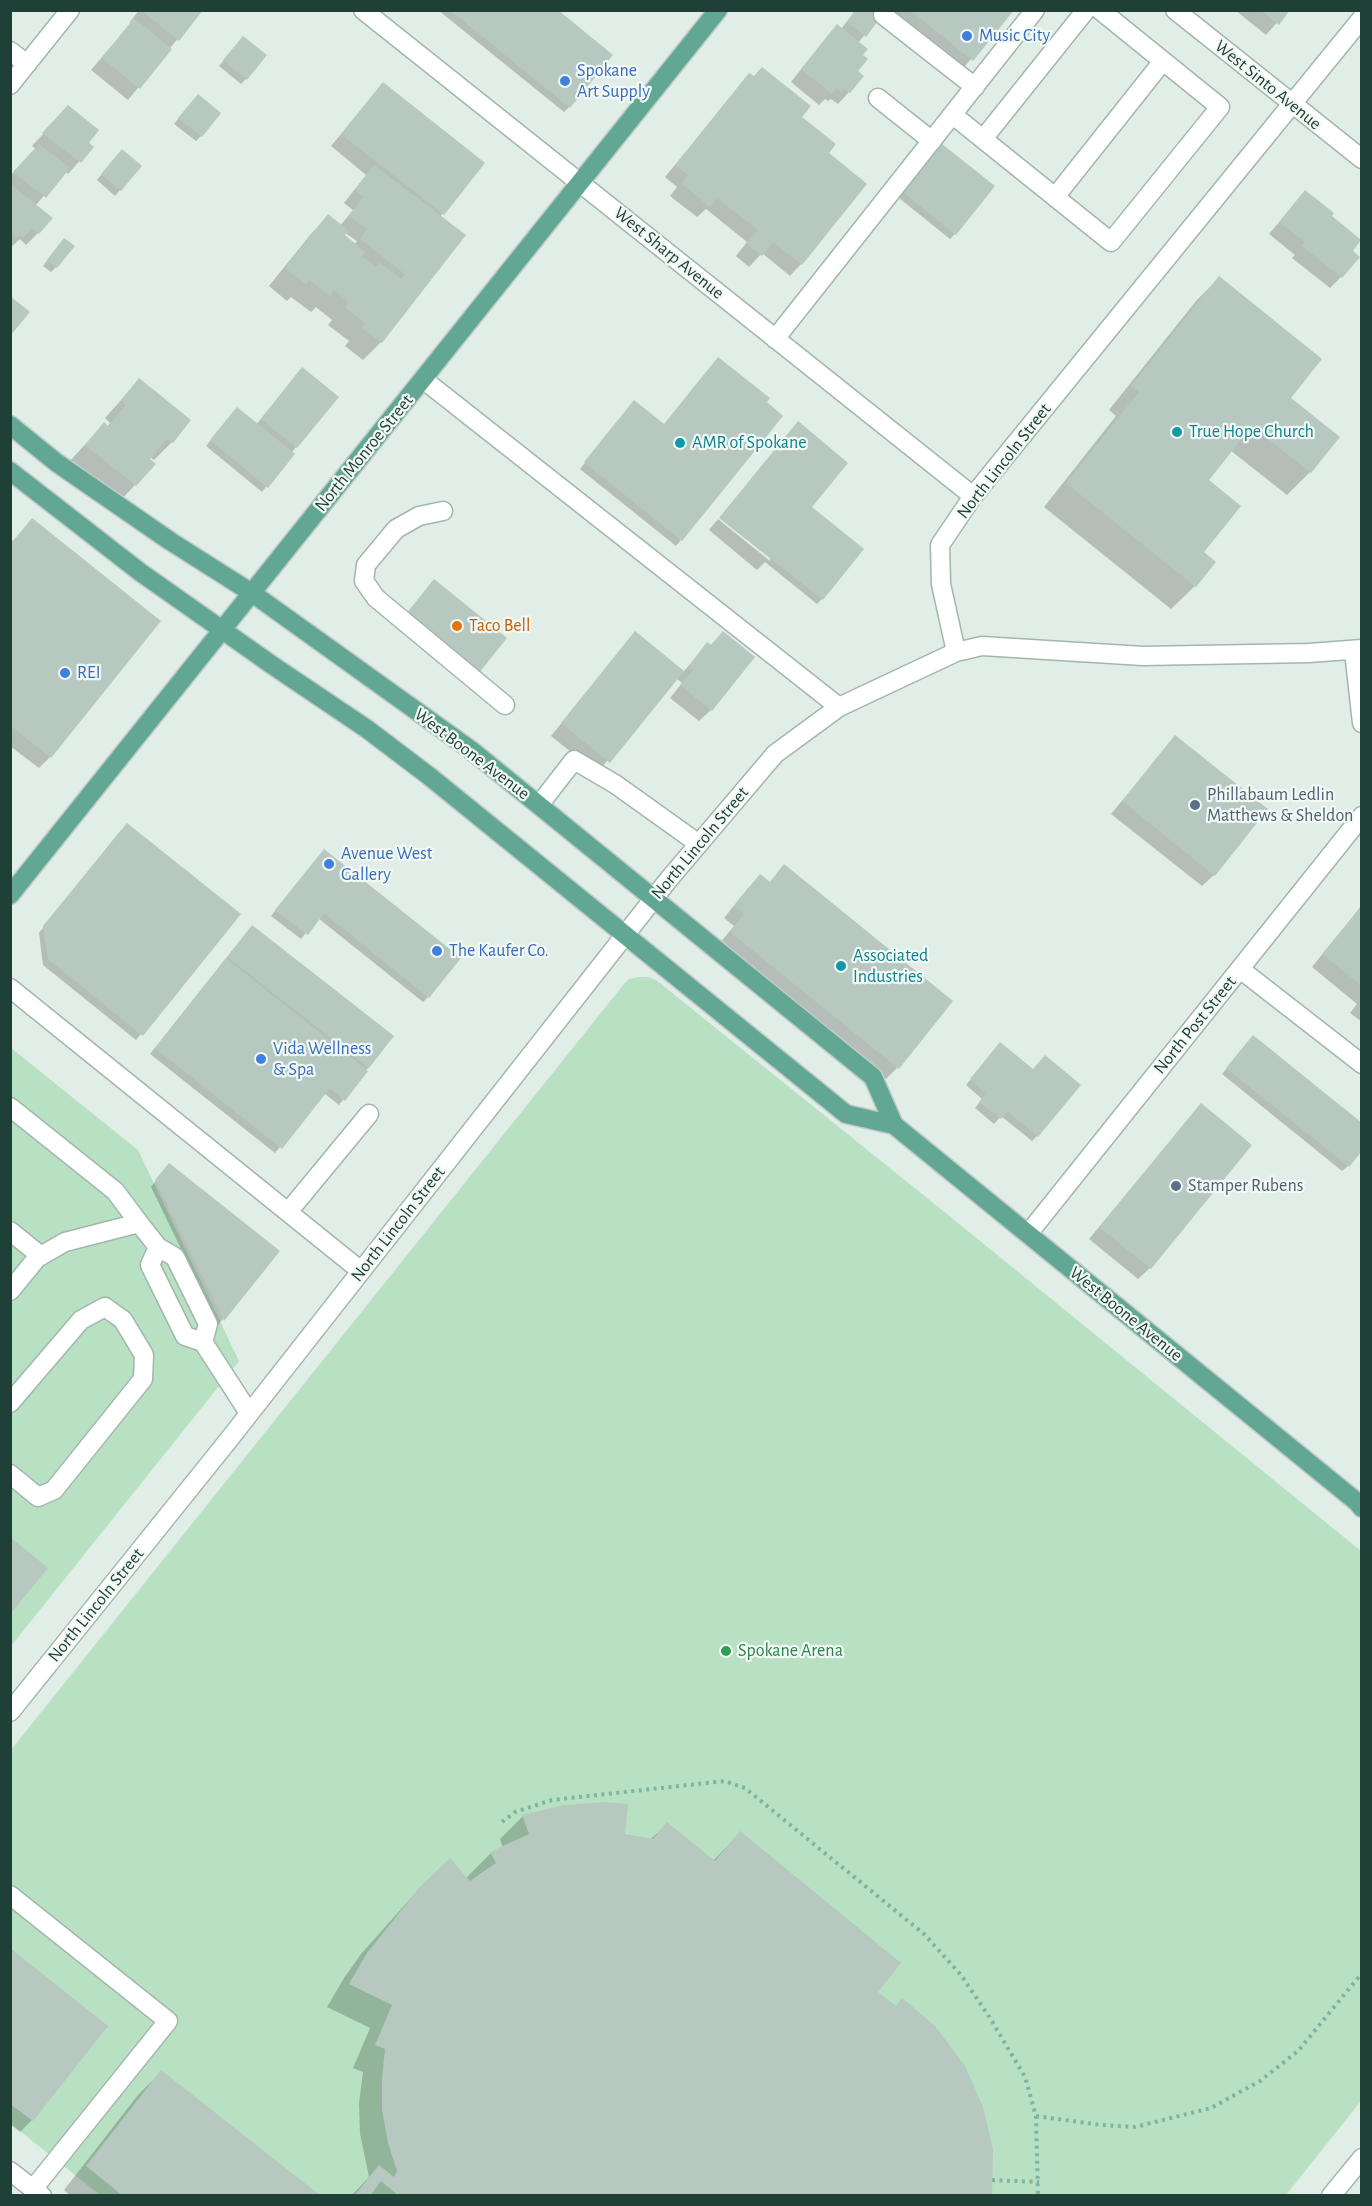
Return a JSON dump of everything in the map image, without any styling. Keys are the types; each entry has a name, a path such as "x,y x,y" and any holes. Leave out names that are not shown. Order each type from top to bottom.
{"main road":[{"name":"North Monroe Street","path":"10,895 424,380 717,10"},
{"name":"West Boone Avenue","path":"10,425 99,493 252,593 471,750 873,1077 894,1125"},
{"name":"West Boone Avenue","path":"12,475 222,630 367,729 437,782 846,1114 894,1125 1360,1504"}],"street":[{"path":"10,85 70,10"},
{"name":"West Sharp Avenue","path":"363,10 973,496"},
{"path":"776,339 1035,10"},
{"path":"983,139 1086,10"},
{"path":"953,115 1111,242 1220,107 1100,10"},
{"name":"West Sinto Avenue","path":"1175,10 1362,159"},
{"path":"883,15 975,87"},
{"name":"North Lincoln Street","path":"10,1712 249,1413 654,898 775,754 838,707 956,652 941,584 940,545 973,496 1362,18"},
{"path":"10,51 27,64"},
{"path":"1055,197 1163,61"},
{"path":"878,98 932,141"},
{"path":"424,380 838,707"},
{"path":"443,511 419,516 396,529 366,565 364,581 376,598 505,705"},
{"path":"956,652 982,646 1143,656 1358,650 1362,723"},
{"path":"539,805 574,760 615,784 699,844"},
{"name":"North Post Street","path":"1028,1234 1362,816"},
{"path":"1240,969 1362,1064"},
{"path":"10,988 361,1271"},
{"path":"10,1107 115,1191 158,1247 175,1257 208,1324 203,1342"},
{"path":"288,1212 369,1114"},
{"path":"10,1291 41,1256 65,1242 139,1223"},
{"path":"10,1231 41,1256"},
{"path":"158,1247 150,1265 185,1336 203,1342 249,1413"},
{"path":"10,1403 81,1320 105,1307 123,1320 144,1355 143,1379 54,1490 38,1497 10,1474"},
{"path":"10,1895 168,2021 37,2192 10,2171"},
{"path":"1331,2196 1362,2158"}],"path":[{"path":"502,1822 515,1812 552,1800 724,1781 745,1788 924,1934 961,1975 1025,2077 1036,2116 1038,2196"},
{"path":"1036,2116 1135,2127 1211,2108 1260,2081 1298,2051 1362,1973"},
{"path":"992,2180 1039,2182"}],"green space":[{"name":"Spokane Arena","path":"639,977 656,980 1361,1551 1361,2101 1286,2195 100,2195 11,2124 10,1751 624,984 629,979"},
{"path":"11,1048 138,1150 239,1361 11,1646"}],"building":[{"path":"141,10 203,10 179,41"},
{"name":"Spokane Art Supply","path":"450,10 558,10 613,55 570,108"},
{"path":"855,10 886,10 866,37 847,22"},
{"name":"Music City","path":"910,10 1014,10 973,61"},
{"path":"1261,10 1290,10 1279,25"},
{"path":"134,18 172,49 140,89 102,58"},
{"path":"837,24 868,49 863,55 868,59 858,71 864,76 850,93 843,88 841,91 837,88 832,94 801,69"},
{"path":"243,36 267,55 247,80 223,60"},
{"path":"762,67 811,106 802,117 836,144 829,153 867,184 802,265 773,242 762,256 746,244 758,230 717,198 710,207 681,183 688,175 675,165 749,73 754,76"},
{"path":"383,82 485,163 444,215 341,134"},
{"path":"198,94 221,113 202,137 178,118"},
{"path":"68,105 99,130 89,143 94,147 81,163 42,133"},
{"path":"39,144 70,168 46,198 13,172"},
{"path":"942,144 995,186 956,235 903,192"},
{"path":"122,149 142,166 121,191 101,174"},
{"path":"374,165 466,235 382,343 362,328 365,323 345,307 349,302 334,290 330,296 309,280 306,284 285,268 328,214 349,231 345,235 365,252 362,256 376,267 380,263 401,279 405,274 360,239 367,229 349,216 363,197 355,190"},
{"path":"10,184 53,218 39,234 31,228 23,238 19,235 17,238 10,233"},
{"path":"1305,190 1334,213 1332,216 1361,240 1353,251 1360,257 1342,278 1302,246 1305,242 1279,222"},
{"path":"64,238 75,246 57,268 47,260"},
{"name":"True Hope Church","path":"1219,276 1322,359 1291,398 1340,437 1311,473 1252,426 1209,480 1241,506 1204,552 1216,562 1196,587 1066,483 1139,392 1131,386"},
{"path":"10,296 30,312 10,336"},
{"name":"AMR of Spokane","path":"718,357 770,398 767,402 783,416 682,541 584,462 634,400 664,424"},
{"path":"302,367 339,397 297,448 261,419"},
{"path":"139,378 191,420 173,443 167,439 150,459 156,464 136,486 85,445 104,422 108,426 126,405 121,400"},
{"path":"237,407 295,454 268,488 210,440"},
{"path":"798,421 848,463 812,507 864,549 823,600 719,518"},
{"name":"REI","path":"32,518 161,621 51,758 10,725 10,545"},
{"name":"Taco Bell","path":"434,579 507,638 479,673 406,614"},
{"path":"635,631 684,671 610,763 561,723"},
{"path":"723,631 755,657 712,711 680,685 693,670 688,667 707,642 711,645"},
{"name":"Phillabaum Ledlin Matthews & Sheldon","path":"1175,735 1268,809 1215,876 1122,801"},
{"path":"127,823 241,914 143,1036 48,959 43,926"},
{"path":"324,849 461,958 429,998 324,913 308,935 275,910"},
{"name":"Associated Industries","path":"784,864 953,1001 899,1069 730,932 744,914 734,906 760,874 770,882"},
{"path":"1362,906 1362,986 1322,954"},
{"path":"252,925 394,1036 369,1068 227,957"},
{"name":"Vida Wellness & Spa","path":"226,958 368,1071 345,1101 330,1088 282,1149 155,1048"},
{"path":"1253,1035 1362,1123 1362,1151 1349,1167 1226,1068"},
{"path":"1000,1042 1033,1069 1045,1055 1081,1085 1038,1137 1007,1111 1001,1119 979,1102 986,1093 970,1079"},
{"name":"Stamper Rubens","path":"1201,1103 1252,1145 1151,1269 1099,1227"},
{"path":"169,1163 280,1251 224,1321 155,1180"},
{"path":"10,1537 48,1568 10,1614"},
{"path":"605,1802 628,1804 625,1834 653,1839 667,1822 715,1861 740,1831 901,1963 878,1992 896,2006 902,1998 935,2026 965,2066 983,2107 993,2149 992,2196 399,2196 381,2181 370,2196 354,2196 379,2165 394,2177 397,2171 388,2143 382,2110 385,2049 375,2045 392,2005 349,1984 367,1953 419,1888 450,1858 470,1881 496,1863 490,1852 529,1834 522,1815 564,1805"},
{"path":"10,1948 108,2026 33,2121 10,2104"},
{"path":"161,2070 321,2196 123,2196 86,2166"}],"place":[{"name":"Music City","path":"967,36"},
{"name":"Spokane Art Supply","path":"565,81"},
{"name":"True Hope Church","path":"1177,432"},
{"name":"AMR of Spokane","path":"680,443"},
{"name":"Taco Bell","path":"457,626"},
{"name":"REI","path":"65,673"},
{"name":"Phillabaum Ledlin Matthews & Sheldon","path":"1195,805"},
{"name":"Avenue West Gallery","path":"329,864"},
{"name":"The Kaufer Co.","path":"437,951"},
{"name":"Associated Industries","path":"841,966"},
{"name":"Vida Wellness & Spa","path":"261,1059"},
{"name":"Stamper Rubens","path":"1176,1186"},
{"name":"Spokane Arena","path":"726,1651"}]}
